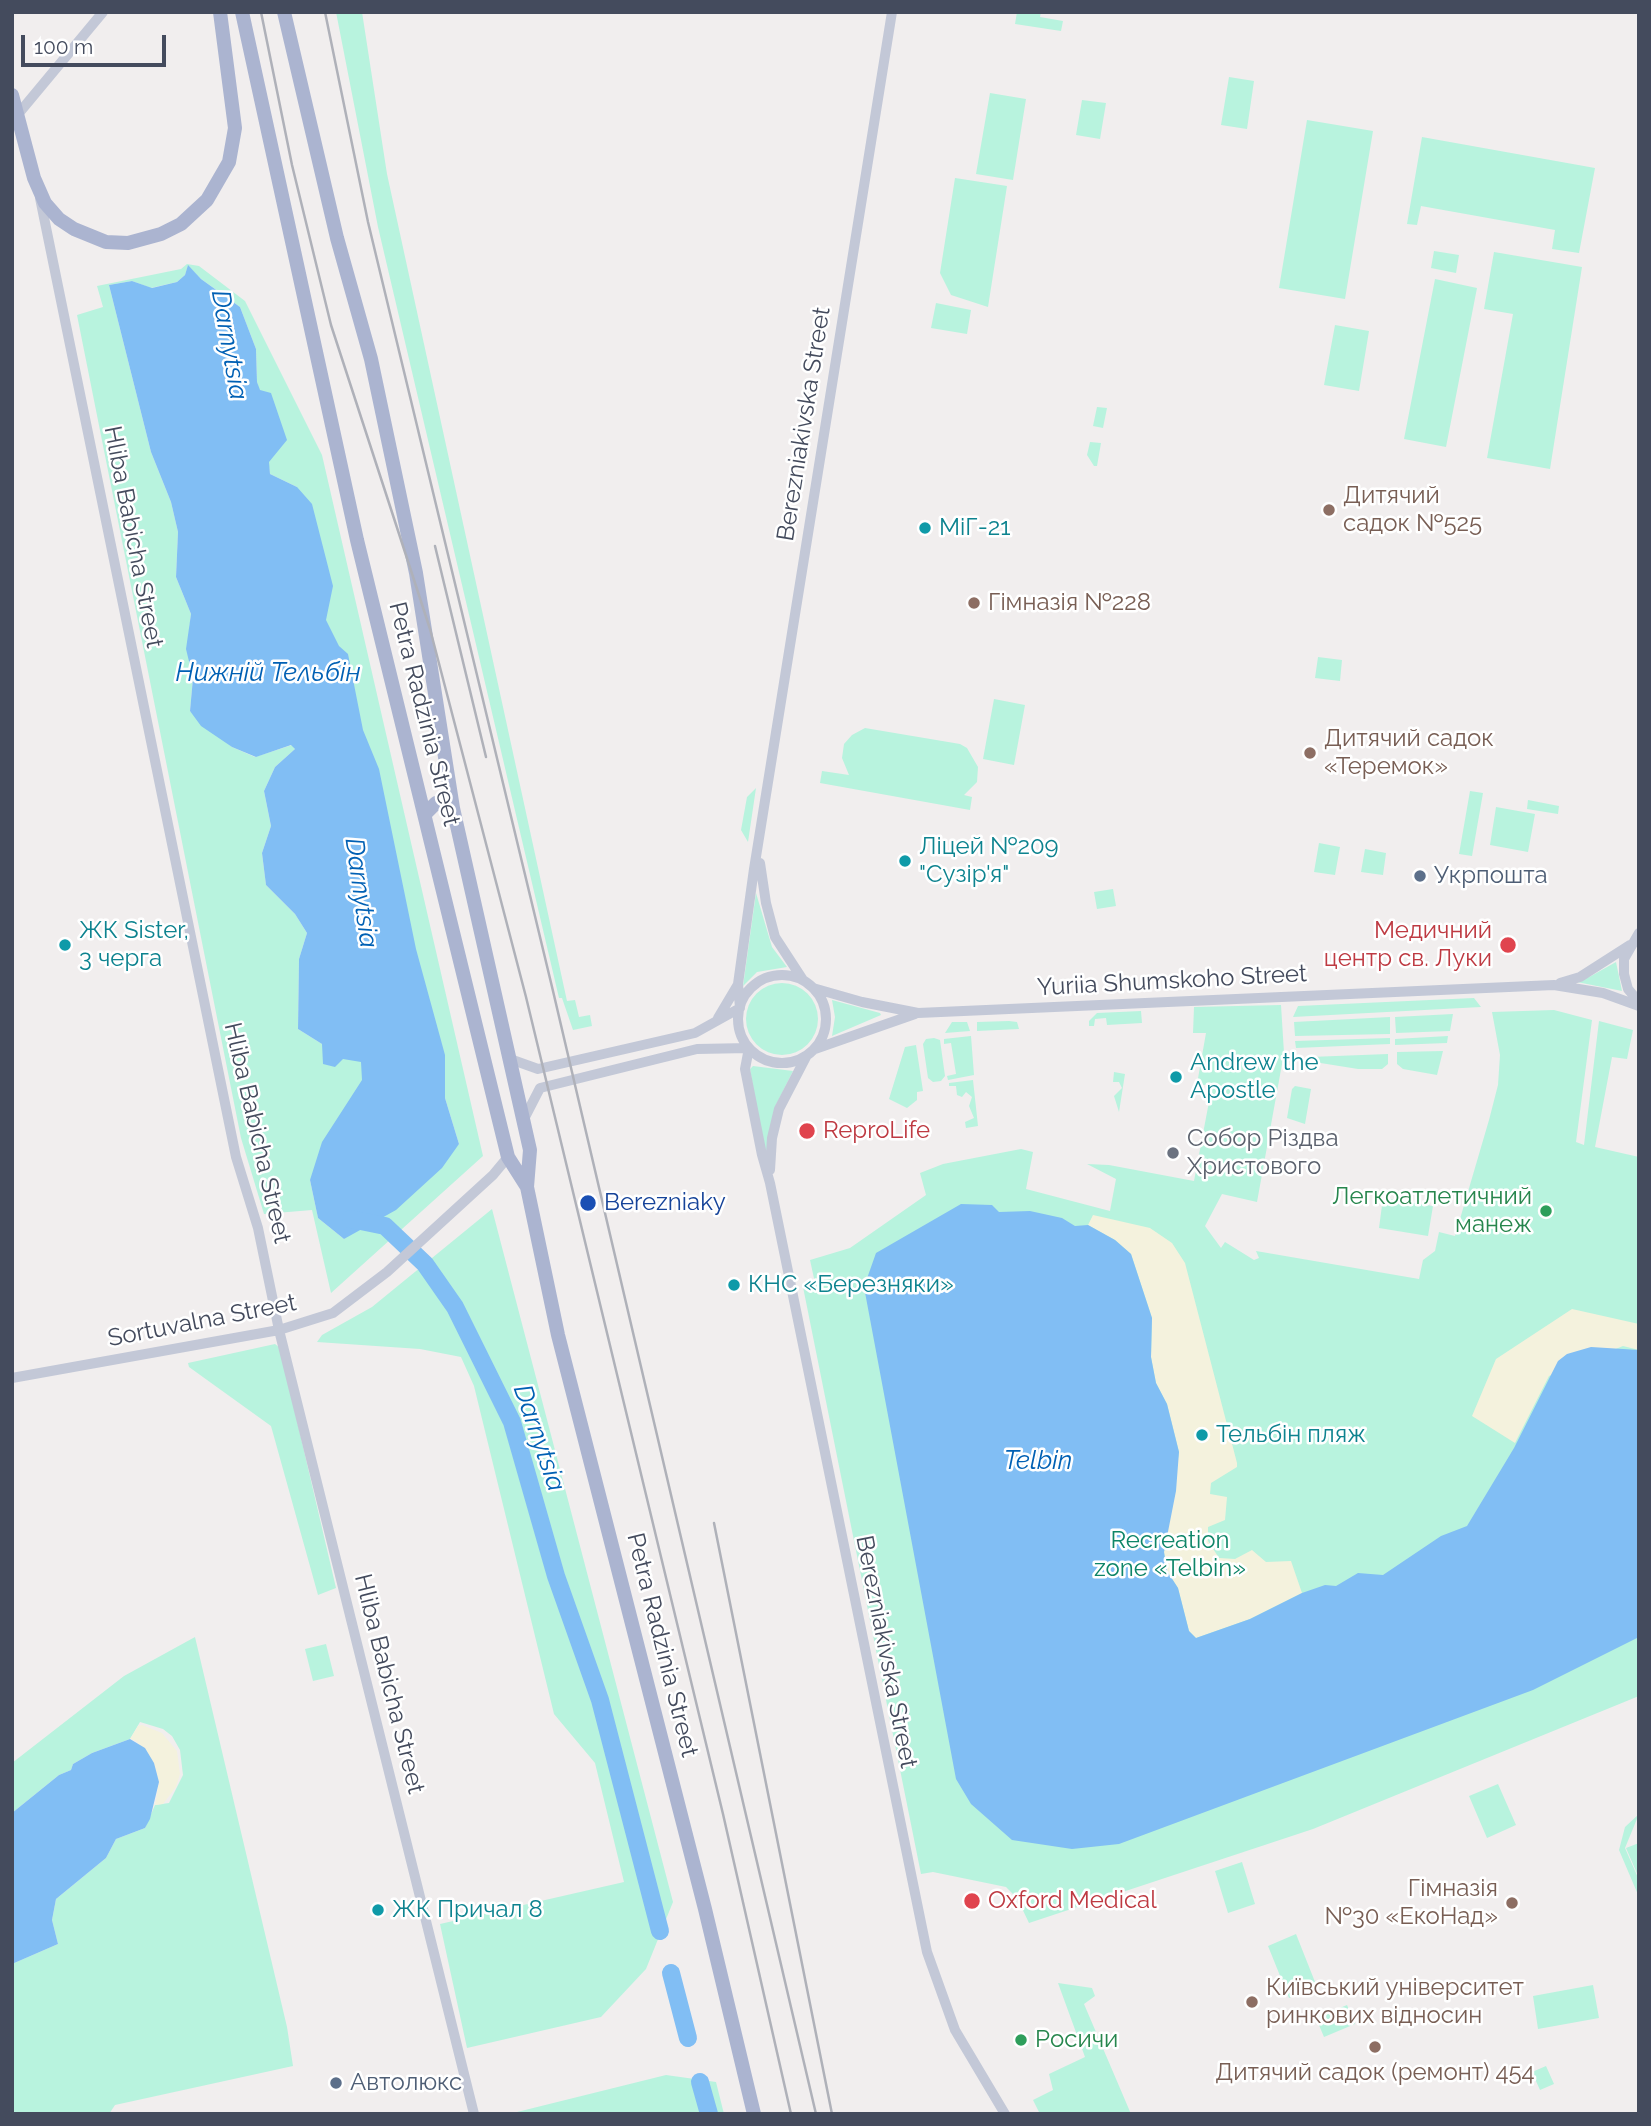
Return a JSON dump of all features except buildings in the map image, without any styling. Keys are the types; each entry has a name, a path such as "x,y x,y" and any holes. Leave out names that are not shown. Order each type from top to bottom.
{"main road":[{"path":"12,95 34,178 45,203 59,219 90,237 106,242 128,243 161,234 197,211 220,182 229,162 235,128 220,12"},
{"name":"Petra Radzinia Street","path":"242,12 357,540 508,1157 527,1187"},
{"name":"Petra Radzinia Street","path":"284,12 337,238 371,359 416,573 453,808 530,1150 527,1187 558,1335 702,1896 754,2114"},
{"path":"425,814 436,803 453,808"}],"street":[{"path":"17,117 103,12"},
{"name":"Berezniakivska Street","path":"740,1008 738,984 758,843 892,12"},
{"name":"Hliba Babicha Street","path":"17,117 62,296 236,1157 258,1228 279,1330 474,2114"},
{"name":"Berezniakivska Street","path":"758,843 763,890 772,928 782,951 809,985"},
{"path":"1639,933 1630,944 1624,974 1628,989 1639,1004"},
{"name":"Yuriia Shumskoho Street","path":"1554,985 1580,976 1630,944"},
{"path":"510,1059 538,1069 689,1035 740,1008 751,990 768,978 785,976 809,985 823,1004 826,1018 822,1037 810,1053 779,1063 764,1059 749,1048 740,1029 740,1008"},
{"path":"710,1026 723,1012 738,984"},
{"name":"Yuriia Shumskoho Street","path":"809,985 862,1002 918,1013 1554,985 1603,993 1639,1004"},
{"name":"Yuriia Shumskoho Street","path":"810,1053 918,1013"},
{"path":"523,1121 540,1088 709,1048 749,1048"},
{"path":"709,1048 734,1056 745,1069"},
{"name":"Berezniakivska Street","path":"749,1048 745,1069 762,1155 771,1183 927,1952 955,2030 1005,2114"},
{"name":"Berezniakivska Street","path":"771,1183 771,1148 779,1109 810,1053"},
{"name":"Sortuvalna Street","path":"12,1378 279,1330 333,1313 387,1272 442,1223 508,1157"}],"green space":[{"path":"336,12 362,12 387,174 567,1001 575,1000 579,1017 590,1015 592,1026 573,1030 562,998 559,998 378,227"},
{"path":"1017,12 1041,12 1040,17 1063,21 1061,31 1015,24"},
{"path":"1229,77 1254,81 1247,129 1221,125"},
{"path":"990,93 1026,99 1013,180 976,174"},
{"path":"1082,100 1106,103 1100,139 1076,135"},
{"path":"1307,120 1373,131 1345,299 1279,288"},
{"path":"1422,137 1595,168 1579,253 1552,249 1555,230 1421,206 1417,225 1407,224"},
{"path":"955,178 1007,186 988,307 951,295 940,273"},
{"path":"1434,251 1459,255 1456,273 1431,268"},
{"path":"1494,252 1582,267 1550,469 1487,458 1513,314 1484,309"},
{"path":"187,264 199,266 245,301 322,455 483,1156 331,1293 312,1210 264,1214 241,1138 77,315 103,307 97,286 181,269","holes":["188,266 201,279 240,307 256,349 257,382 270,474 297,487 322,723 322,1044 298,1029 299,959 307,933 295,914 266,885 262,853 271,826 264,791 275,767 295,749 292,745 255,757 232,747 190,711 193,678 187,649 191,614 176,577 178,532 171,502 151,452 109,285 132,281 151,288 177,282 185,275","445,1060 445,1098 459,1144 344,1239 318,1218 310,1180"]},
{"path":"1435,279 1477,288 1446,447 1404,439"},
{"path":"936,303 971,310 967,334 931,328"},
{"path":"1335,325 1369,331 1359,391 1324,385"},
{"path":"1097,407 1107,408 1103,428 1093,426"},
{"path":"1090,442 1101,443 1097,466 1094,466 1087,455"},
{"path":"1318,657 1342,660 1340,681 1315,678"},
{"path":"994,699 1025,705 1014,765 983,759"},
{"path":"865,728 960,744 967,748 978,767 977,782 964,795 972,797 970,810 820,783 822,771 849,775 842,758 844,744 852,735"},
{"path":"756,788 748,842 741,830 747,797"},
{"path":"1470,791 1483,793 1472,856 1459,854"},
{"path":"1528,800 1559,806 1558,814 1527,809"},
{"path":"1496,807 1535,814 1528,852 1490,845"},
{"path":"1319,843 1340,847 1335,875 1314,872"},
{"path":"1365,849 1386,853 1383,875 1361,872"},
{"path":"1113,889 1116,906 1097,909 1094,892"},
{"path":"756,893 772,947 787,967 757,972 743,986"},
{"path":"1616,962 1622,991 1577,982 1591,976"},
{"path":"782,983 802,989 812,999 818,1019 812,1039 802,1049 782,1055 762,1049 752,1039 746,1019 752,999 762,989"},
{"path":"1474,998 1481,1007 1293,1017 1298,1006"},
{"path":"832,1000 881,1015 832,1036 835,1017"},
{"name":"Recreation zone «Telbin»","path":"1281,1005 1284,1053 1257,1202 1222,1194 1205,1226 1221,1248 1225,1242 1254,1260 1259,1258 1256,1251 1419,1279 1423,1260 1435,1251 1439,1232 1455,1236 1489,1120 1498,1085 1500,1055 1492,1012 1554,1010 1592,1020 1576,1142 1584,1145 1599,1021 1633,1030 1627,1059 1612,1057 1595,1147 1639,1157 1639,1696 1313,1829 1029,1923 1017,1898 1006,1887 933,1872 921,1874 803,1287 815,1283 810,1260 850,1248 926,1195 920,1173 943,1164 1021,1149 1033,1152 1026,1189 1110,1211 1116,1179 1087,1164 1109,1165 1194,1181 1212,1086 1197,1084 1206,1033 1193,1033 1194,1007"},
{"path":"1141,1011 1142,1023 1107,1025 1106,1018 1095,1019 1094,1026 1089,1026 1089,1021 1097,1013"},
{"path":"1453,1014 1450,1031 1396,1033 1395,1017"},
{"path":"1390,1017 1390,1034 1295,1036 1294,1022"},
{"path":"952,1022 967,1022 970,1031 945,1033"},
{"path":"977,1022 1017,1022 1019,1029 977,1031"},
{"path":"971,1036 974,1075 948,1080 947,1076 956,1074 951,1043 944,1044 944,1039"},
{"path":"1448,1036 1447,1043 1395,1045 1395,1039"},
{"path":"1390,1038 1390,1044 1296,1048 1295,1041"},
{"path":"926,1039 940,1040 945,1076 941,1081 933,1082 928,1078 923,1044"},
{"path":"916,1045 923,1091 917,1092 917,1100 907,1108 889,1099 905,1047"},
{"path":"1443,1051 1437,1075 1403,1069 1397,1064 1397,1052"},
{"path":"1388,1054 1388,1064 1382,1069 1358,1069 1308,1061 1310,1057"},
{"path":"753,1066 793,1071 776,1105 767,1150 764,1150 750,1069"},
{"path":"1114,1072 1125,1074 1119,1112 1114,1096 1122,1088 1119,1082 1113,1082"},
{"path":"973,1080 978,1126 966,1128 965,1122 974,1118 969,1106 972,1097 966,1092 962,1097 957,1095 956,1086 949,1086 949,1083"},
{"path":"1295,1086 1311,1089 1305,1124 1287,1118 1292,1089"},
{"path":"1383,1198 1433,1206 1428,1236 1379,1228"},
{"path":"492,1209 673,1902 646,1969 601,2017 467,2048 440,1924 624,1882 595,1763 554,1714 474,1386 461,1357 420,1349 317,1342 322,1335 372,1307"},
{"path":"275,1344 280,1348 336,1588 318,1595 271,1426 189,1367 188,1363"},
{"path":"195,1637 287,2027 293,2066 115,2105 109,2114 12,2114 12,1964 58,1944 52,1920 56,1899 106,1858 116,1839 145,1828 155,1805 169,1803 183,1775 180,1750 172,1736 163,1729 140,1722 130,1739 92,1753 73,1764 71,1770 59,1775 12,1813 12,1763 124,1676"},
{"path":"326,1644 334,1676 313,1681 305,1649"},
{"path":"1498,1784 1516,1825 1487,1838 1469,1796"},
{"path":"1639,1814 1625,1848 1639,1880 1639,1897 1619,1850 1625,1827"},
{"path":"1639,1843 1639,1878 1626,1848"},
{"path":"1242,1862 1255,1904 1228,1913 1215,1871"},
{"path":"1296,1934 1317,1987 1289,1998 1268,1946"},
{"path":"1058,1983 1092,1988 1095,1996 1084,2004 1131,2114 1040,2114 1033,2100 1053,2090 1049,2074 1085,2057"},
{"path":"1593,1985 1599,2018 1538,2029 1533,1996"},
{"path":"1347,2005 1355,2024 1324,2037 1316,2018"},
{"path":"1546,2066 1554,2084 1540,2090 1532,2072"},
{"path":"666,2075 716,2082 724,2114 509,2114"}],"sand":[{"name":"Тельбін пляж","path":"1093,1215 1150,1228 1172,1243 1185,1263 1237,1463 1237,1467 1211,1483 1210,1494 1227,1497 1225,1520 1208,1527 1208,1541 1219,1558 1235,1559 1252,1550 1266,1562 1291,1561 1302,1593 1250,1619 1196,1638 1189,1631 1178,1588 1167,1571 1164,1552 1179,1452 1167,1404 1156,1383 1151,1357 1152,1318 1131,1254 1115,1240 1088,1225"},
{"path":"1572,1309 1639,1324 1639,1350 1623,1346 1549,1376 1515,1443 1472,1416 1496,1359"},
{"path":"138,1726 162,1733 177,1751 180,1774 176,1787 163,1804 155,1805 159,1782 154,1763 136,1741 130,1739"}],"water":[{"name":"Нижній Тельбін","path":"188,265 201,279 240,307 256,349 257,382 260,390 271,393 287,440 269,462 270,474 297,487 312,504 333,586 326,620 339,646 348,654 363,730 379,769 416,949 445,1055 445,1098 459,1144 442,1168 396,1210 344,1239 318,1218 310,1180 322,1142 362,1080 361,1062 343,1059 335,1067 323,1064 322,1044 298,1029 299,959 307,933 295,914 266,885 262,853 271,826 264,791 275,767 295,749 291,745 256,757 232,747 201,726 190,711 193,678 186,649 191,614 176,577 178,532 171,502 151,452 109,285 132,281 152,288 177,282 185,275"},
{"name":"Telbin","path":"961,1204 992,1205 999,1212 1030,1211 1062,1218 1075,1226 1088,1225 1115,1240 1131,1254 1152,1318 1151,1357 1156,1383 1167,1404 1179,1452 1176,1491 1164,1552 1167,1571 1178,1588 1189,1631 1196,1638 1250,1619 1302,1593 1325,1585 1336,1586 1358,1573 1383,1575 1441,1536 1467,1526 1514,1448 1558,1361 1567,1354 1591,1347 1639,1350 1639,1637 1533,1690 1119,1844 1072,1849 1012,1840 971,1804 956,1779 864,1287 876,1253"},
{"path":"130,1739 145,1748 154,1763 159,1782 150,1819 145,1828 116,1839 106,1858 56,1899 52,1920 58,1944 12,1964 12,1813 59,1775 71,1770 73,1764 92,1753"}],"waterway":[{"name":"Darnytsia","path":"351,1219 385,1226 425,1264 455,1307 512,1422 556,1576 600,1700 660,1931"},
{"name":"Darnytsia","path":"671,1973 688,2038"},
{"name":"Darnytsia","path":"700,2082 709,2114"}],"railway":[{"path":"261,12 292,165 331,325 430,629 526,997 723,1814 791,2114"},
{"path":"325,12 368,222 553,991 816,2114"},
{"path":"435,546 486,757"},
{"path":"714,1523 832,2114"}],"place":[{"name":"Дитячий садок №525","path":"1329,510"},
{"name":"МіГ-21","path":"925,528"},
{"name":"Гімназія №228","path":"974,603"},
{"name":"Дитячий садок «Теремок»","path":"1310,753"},
{"name":"Ліцей №209 \"Сузір'я\"","path":"905,861"},
{"name":"Укрпошта","path":"1420,876"},
{"name":"ЖК Sister, 3 черга","path":"65,945"},
{"name":"Медичний центр св. Луки","path":"1508,945"},
{"name":"Andrew the Apostle","path":"1176,1077"},
{"name":"ReproLife","path":"807,1131"},
{"name":"Собор Різдва Христового","path":"1173,1153"},
{"name":"Berezniaky","path":"588,1203"},
{"name":"Легкоатлетичний манеж","path":"1546,1211"},
{"name":"КНС «Березняки»","path":"734,1285"},
{"name":"Тельбін пляж","path":"1202,1435"},
{"name":"Oxford Medical","path":"972,1901"},
{"name":"Гімназія №30 «ЕкоНад»","path":"1512,1903"},
{"name":"ЖК Причал 8","path":"378,1910"},
{"name":"Київський університет ринкових відносин","path":"1252,2002"},
{"name":"Росичи","path":"1021,2040"},
{"name":"Дитячий садок (ремонт) 454","path":"1375,2047"},
{"name":"Автолюкс","path":"336,2083"}]}
